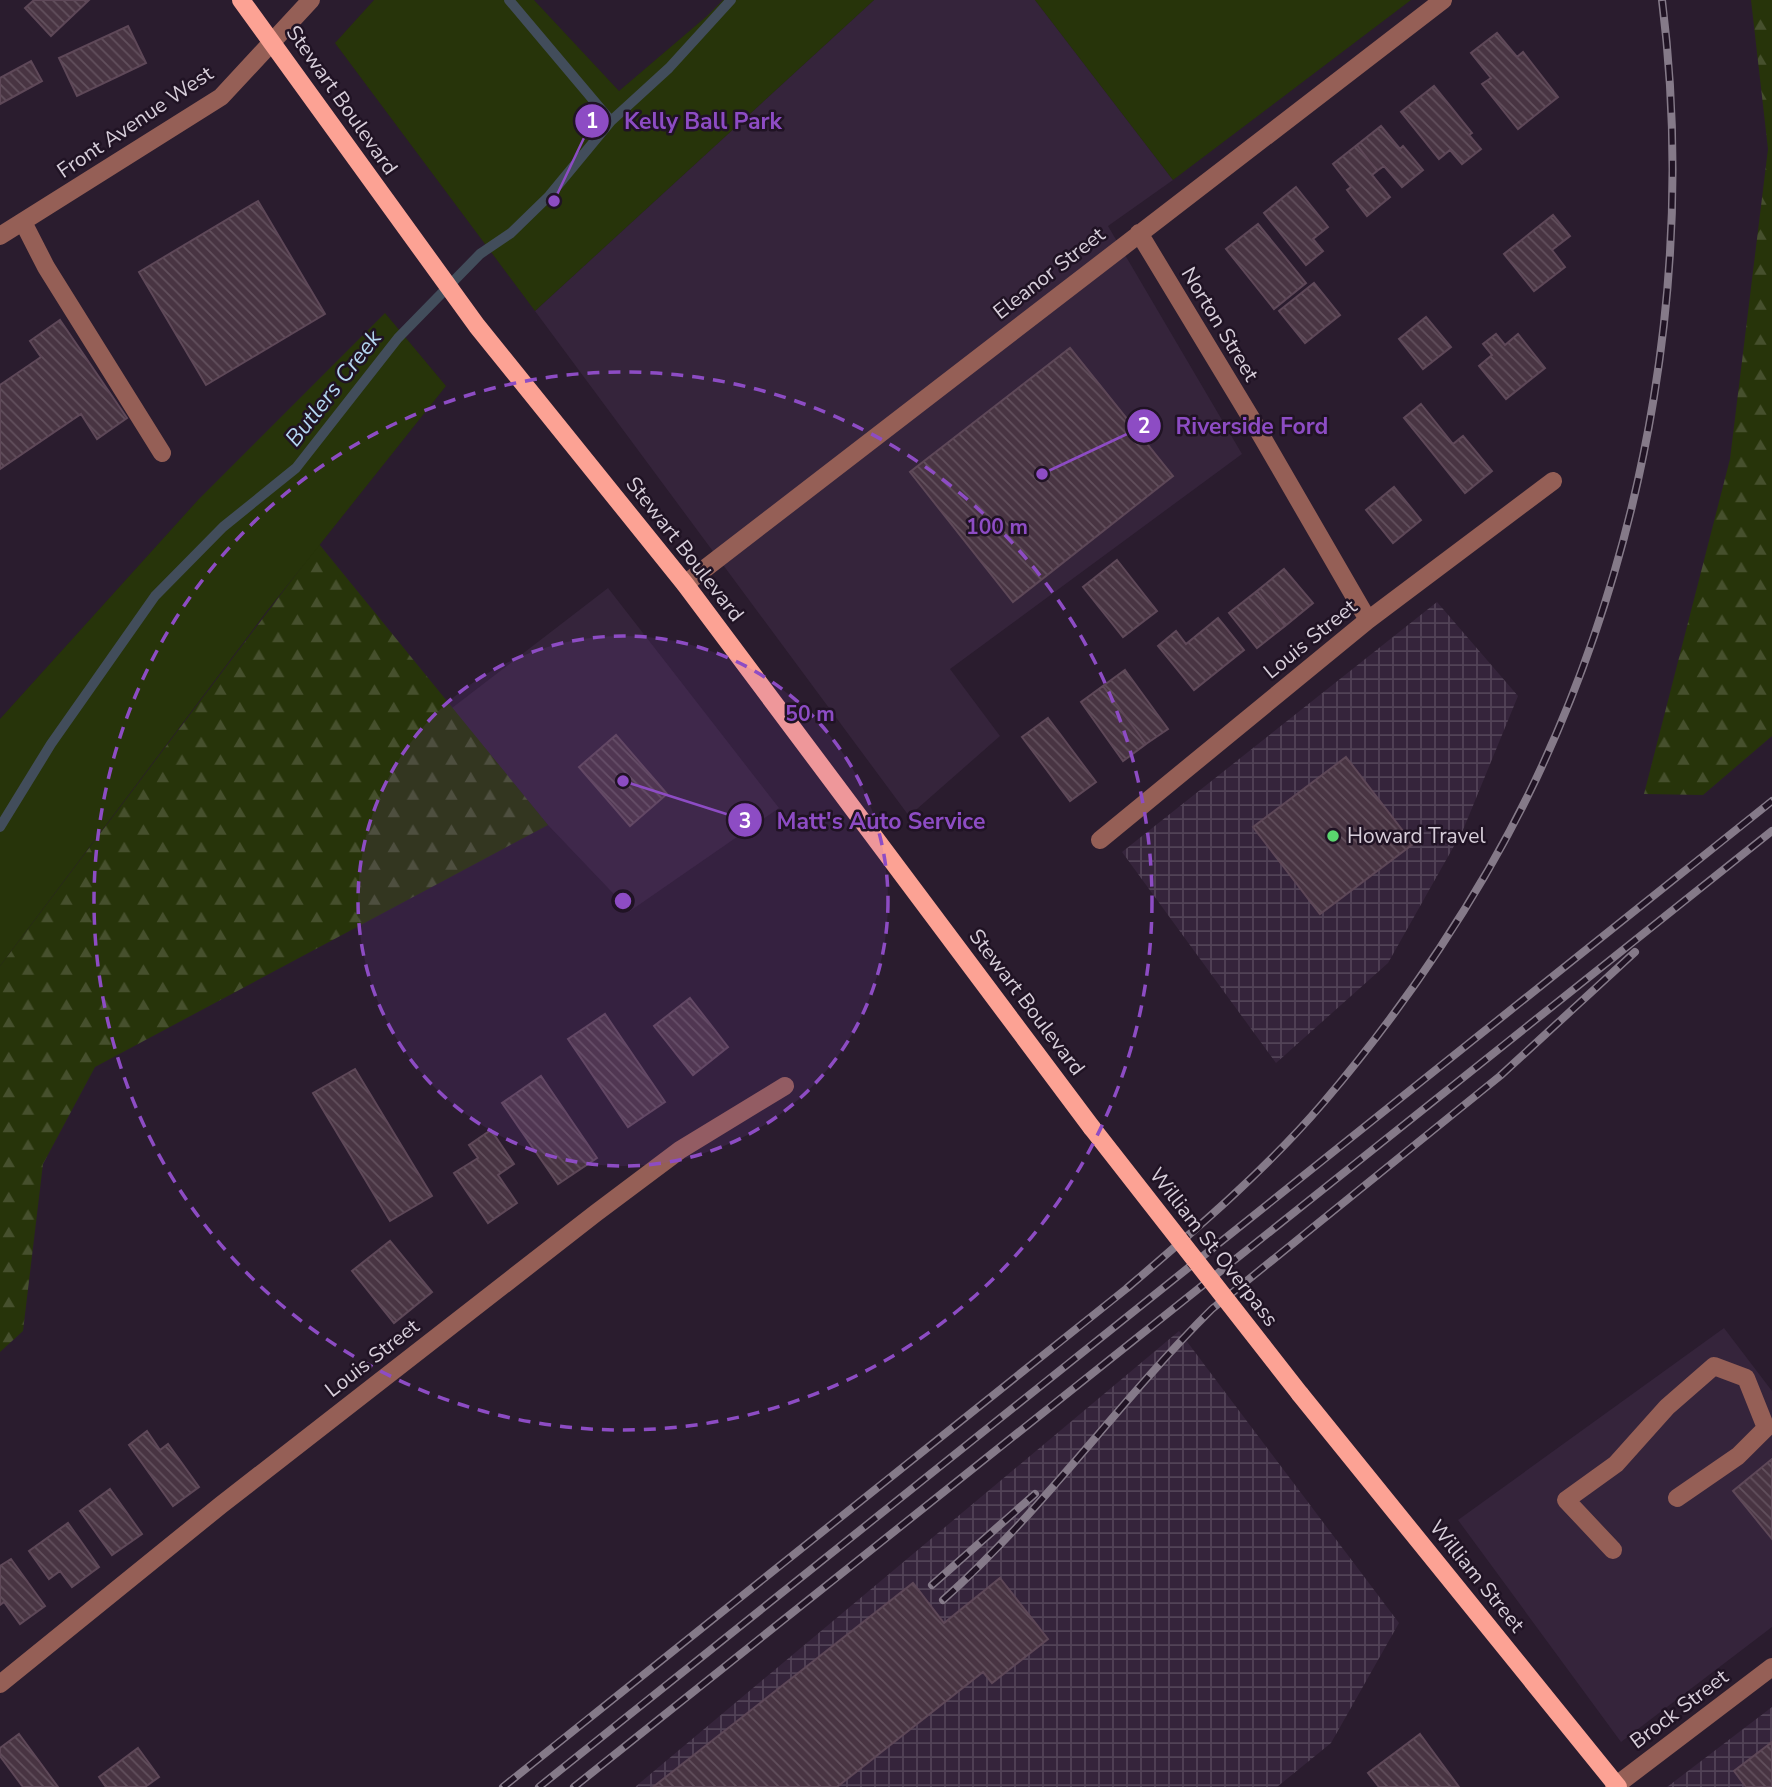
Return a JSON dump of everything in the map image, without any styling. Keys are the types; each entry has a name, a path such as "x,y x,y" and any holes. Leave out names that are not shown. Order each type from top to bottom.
{"main road":[{"name":"Stewart Boulevard","path":"242,0 477,326 685,584 1092,1128"},
{"name":"William St Overpass","path":"1092,1128 1300,1394"},
{"name":"William Street","path":"1300,1394 1616,1786"}],"street":[{"name":"Front Avenue West","path":"0,236 220,97 311,0"},
{"name":"Eleanor Street","path":"685,584 1443,0"},
{"path":"23,222 46,267 162,453"},
{"name":"Norton Street","path":"1139,233 1254,423 1368,620"},
{"name":"Louis Street","path":"1100,840 1368,620 1553,481"},
{"name":"Louis Street","path":"0,1684 221,1505 596,1213 680,1150 785,1086"},
{"path":"1613,1550 1566,1500 1616,1464 1667,1407 1714,1366 1746,1378 1766,1428 1738,1456 1677,1498"},
{"name":"Brock Street","path":"1616,1786 1772,1667"}],"shaded area":[{"path":"874,0 1035,0 1173,180 1108,226 1242,454 950,669 1000,736 909,816 535,311"},
{"path":"608,588 779,808 630,911 548,825 452,708"},
{"path":"1437,602 1518,696 1463,830 1388,963 1276,1063 1122,852"},
{"path":"1724,1328 1772,1391 1772,1627 1621,1742 1458,1520"},
{"path":"1179,1331 1399,1623 1331,1743 1277,1787 635,1787"},
{"path":"1772,1707 1772,1787 1667,1787"}],"green space":[{"path":"374,0 534,0 619,91 723,0 874,0 535,311 335,43"},
{"path":"1035,0 1411,0 1173,180"},
{"path":"1751,0 1772,0 1772,736 1703,795 1644,794 1730,459 1768,149"},
{"path":"385,313 446,386 267,611 0,966 0,719 198,500"},
{"path":"319,544 548,825 95,1067 43,1164 23,1331 0,1352 0,966"}],"building":[{"path":"34,0 89,0 51,36 25,8"},
{"path":"128,26 146,63 77,96 59,58"},
{"path":"1497,33 1517,57 1523,52 1558,97 1518,129 1482,84 1491,78 1471,53"},
{"path":"31,61 42,81 0,104 0,78"},
{"path":"1434,86 1472,133 1469,135 1481,149 1462,164 1450,150 1439,159 1401,112"},
{"path":"1381,126 1400,149 1403,146 1423,170 1402,187 1384,166 1377,171 1357,145"},
{"path":"1357,145 1377,171 1372,175 1390,197 1367,216 1347,190 1351,187 1333,164"},
{"path":"1296,187 1328,227 1313,239 1323,251 1306,265 1264,213"},
{"path":"258,201 325,314 206,385 139,272"},
{"path":"1553,215 1570,236 1552,250 1565,267 1534,291 1504,254"},
{"path":"1258,224 1306,283 1274,309 1226,249"},
{"path":"1314,283 1340,315 1305,343 1279,311"},
{"path":"1426,317 1451,347 1423,369 1399,339"},
{"path":"60,320 127,418 97,439 81,414 0,469 0,385 41,357 30,341"},
{"path":"1496,334 1505,345 1518,334 1545,368 1506,399 1479,366 1492,355 1483,344"},
{"path":"1070,348 1173,476 1013,602 910,472"},
{"path":"1421,404 1453,444 1463,436 1492,471 1465,493 1404,418"},
{"path":"1394,487 1421,520 1393,543 1366,510"},
{"path":"1117,560 1157,611 1123,637 1083,587"},
{"path":"1284,569 1313,603 1285,626 1257,591"},
{"path":"1257,591 1285,626 1257,648 1229,613"},
{"path":"1218,618 1244,650 1194,690 1158,646 1176,631 1186,644"},
{"path":"1125,670 1168,729 1146,744 1103,686"},
{"path":"1103,686 1146,744 1123,761 1081,702"},
{"path":"1048,718 1096,782 1070,801 1022,737"},
{"path":"616,735 667,794 630,826 579,767"},
{"name":"Howard Travel","path":"1346,757 1413,844 1320,914 1253,827"},
{"path":"690,998 728,1047 693,1075 654,1026"},
{"path":"605,1014 665,1102 628,1127 568,1039"},
{"path":"355,1069 432,1196 390,1221 313,1093"},
{"path":"541,1076 597,1158 558,1184 502,1103"},
{"path":"491,1130 514,1164 498,1175 517,1203 488,1223 454,1173 478,1158 469,1145"},
{"path":"390,1241 432,1292 394,1323 352,1271"},
{"path":"147,1431 160,1450 168,1444 199,1487 173,1506 129,1445"},
{"path":"1772,1459 1772,1539 1733,1491"},
{"path":"110,1489 142,1534 112,1555 80,1511"},
{"path":"68,1523 99,1567 72,1587 60,1571 49,1579 29,1551"},
{"path":"11,1559 45,1606 20,1624 4,1602 0,1605 0,1566"},
{"path":"1000,1578 1048,1639 992,1683 983,1672 837,1787 653,1787 913,1583 944,1623"},
{"path":"19,1734 58,1787 23,1787 0,1756 0,1748"},
{"path":"1420,1734 1459,1787 1379,1787 1368,1773"},
{"path":"1772,1742 1772,1787 1746,1787 1734,1771"},
{"path":"138,1748 159,1777 145,1787 106,1787 99,1777"}],"waterway":[{"path":"509,0 611,121"},
{"name":"Butlers Creek","path":"0,827 51,744 155,596 223,527 296,468 398,338 480,254 511,233 549,196 611,121 669,68 731,0"}],"railway":[{"path":"503,1787 1126,1289 1203,1222 1253,1177 1323,1103 1383,1028 1440,948 1515,822 1536,779 1575,687 1608,593 1634,496 1654,398 1666,299 1672,199 1671,99 1662,0"},
{"path":"539,1787 1772,801"},
{"path":"574,1787 1772,831"},
{"path":"943,1600 1014,1530 1144,1381 1212,1309 1500,1076 1635,952"},
{"path":"932,1585 1035,1494"}],"place":[{"name":"Kelly Ball Park","path":"554,201"},
{"name":"Riverside Ford","path":"1042,474"},
{"name":"Matt's Auto Service","path":"623,781"},
{"name":"Howard Travel","path":"1333,836"}]}
